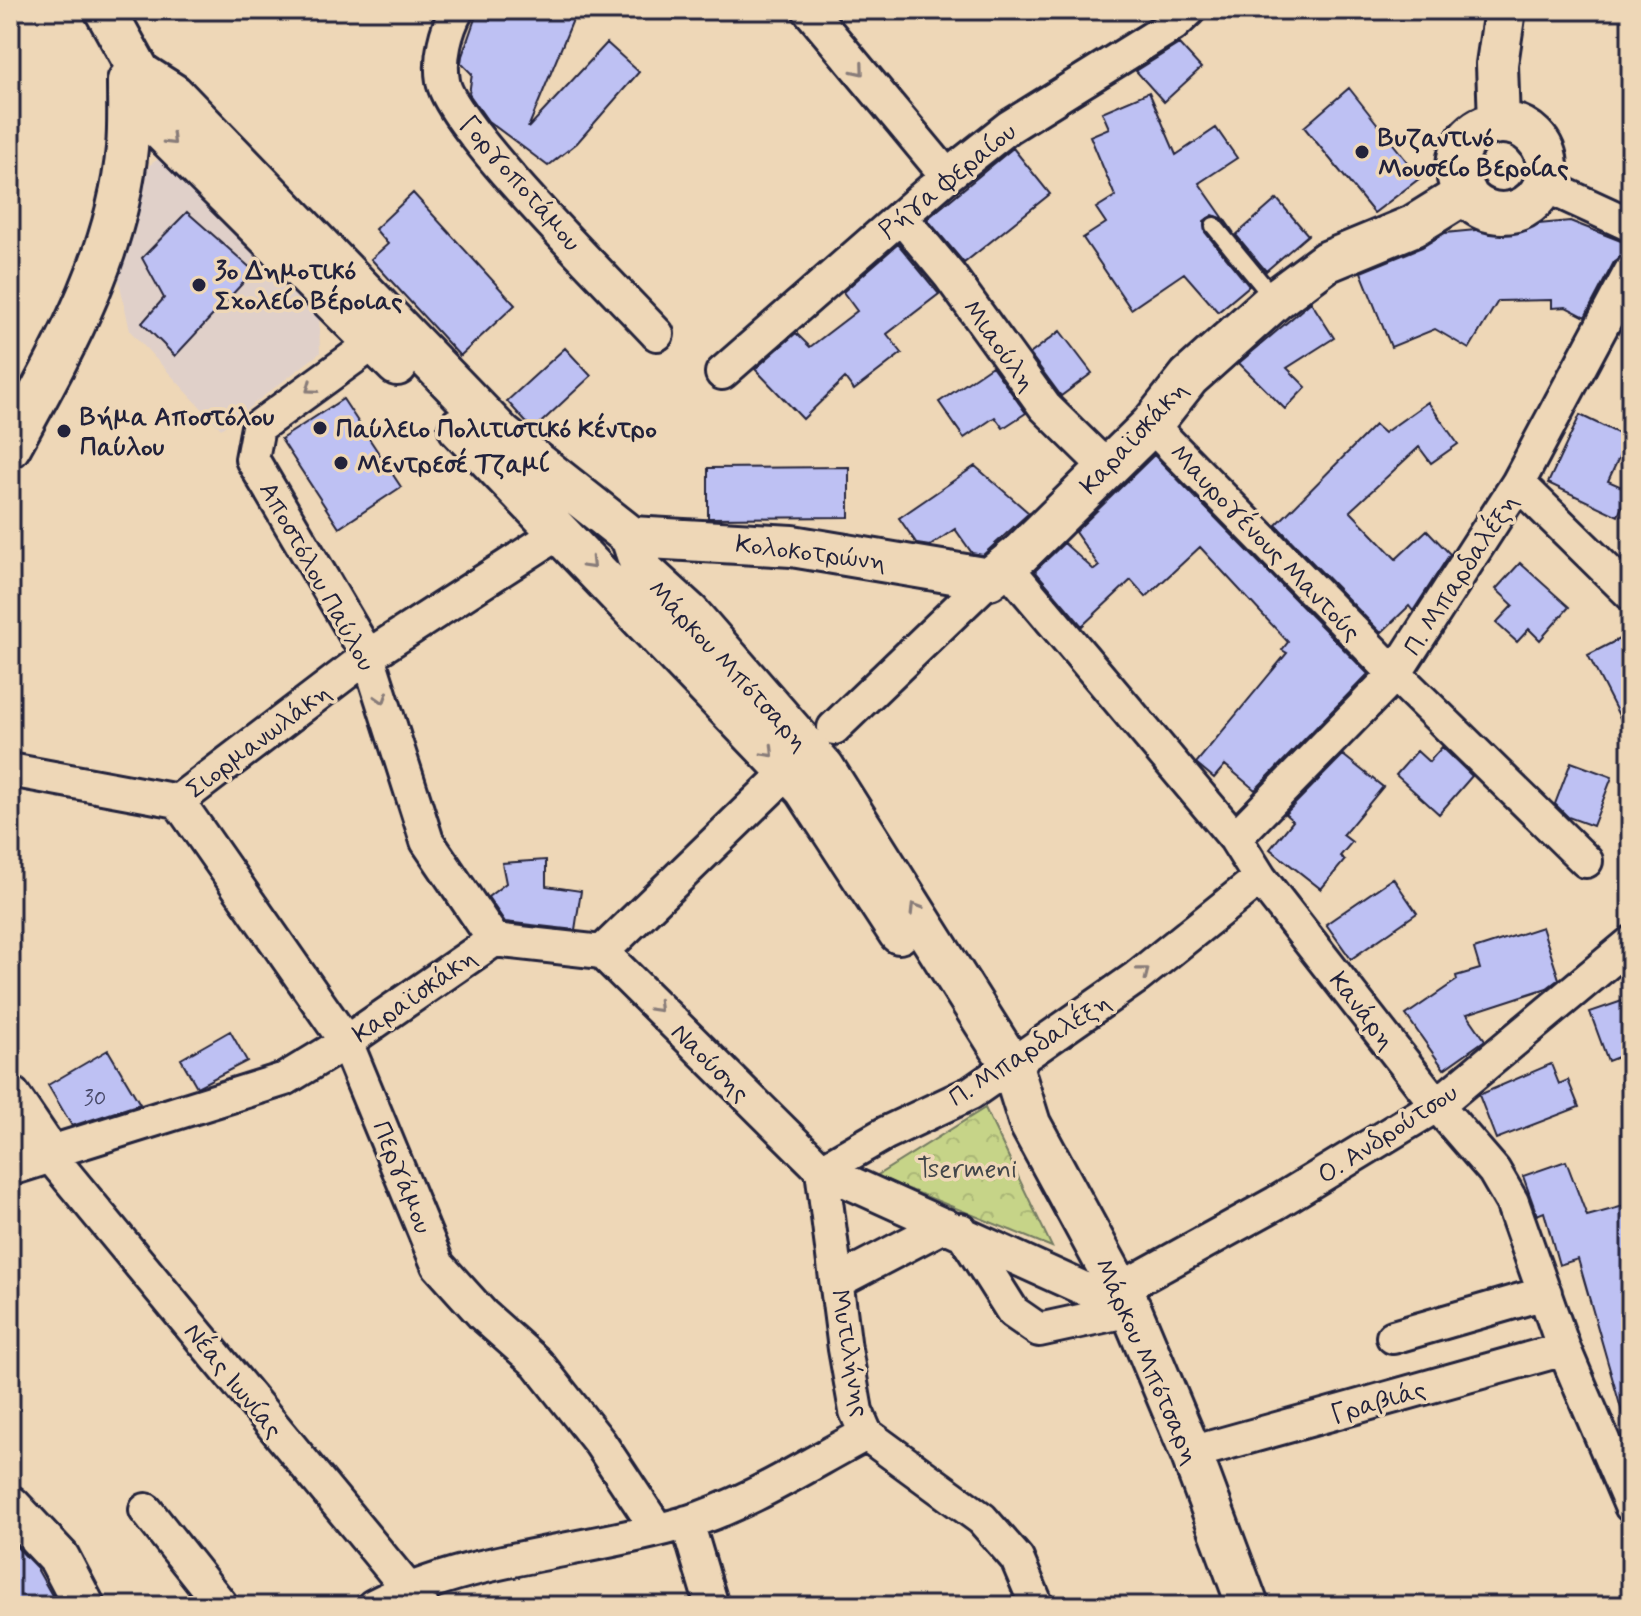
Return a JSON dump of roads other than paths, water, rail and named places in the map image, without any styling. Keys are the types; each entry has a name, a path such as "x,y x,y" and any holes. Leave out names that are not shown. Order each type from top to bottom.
{"street":[{"name":"Μάρκου Μπότσαρη","path":"105,10 134,65 146,115 375,342 805,789 1002,1072"},
{"name":"Γοργοποτάμου","path":"457,10 446,30 443,83 470,131 657,334"},
{"path":"809,10 947,176"},
{"path":"1499,123 1497,64 1505,10"},
{"name":"Ρήγα Φεραίου","path":"722,373 947,176 1009,127 1175,15"},
{"name":"Μάρκου Μπότσαρη","path":"134,65 173,94 502,435 631,537 642,570 689,613 824,768 1002,1072 1126,1300 1191,1453 1248,1606"},
{"path":"10,447 80,318 101,265 120,197 134,65"},
{"path":"1499,123 1519,126 1542,145 1548,170 1544,185 1532,202 1505,213 1490,211 1475,204 1458,177 1462,147 1484,126 1499,123"},
{"path":"1544,185 1631,225"},
{"name":"Καραϊσκάκη","path":"834,728 1151,425 1189,377 1275,300 1326,262 1413,226 1466,193"},
{"name":"Μιαούλη","path":"901,217 950,276 1045,407 1106,467"},
{"name":"Π. Μπαρδαλέξη","path":"1235,838 1395,674 1518,483 1631,271"},
{"name":"Αποστόλου Παύλου","path":"375,342 258,427 252,459 368,656 427,841 494,940"},
{"name":"Μαυρογένους Μαντούς","path":"1151,425 1395,674 1586,861"},
{"path":"1518,483 1631,594"},
{"name":"Σιορμανωλάκη","path":"10,770 178,801 368,656 560,532"},
{"name":"Κολοκοτρώνη","path":"631,537 792,546 997,572"},
{"name":"Κανάρη","path":"997,572 1235,838 1260,878 1437,1105 1494,1171 1512,1202 1564,1349 1631,1506"},
{"path":"602,952 772,787"},
{"name":"Περγάμου","path":"178,801 346,1042 438,1265 483,1315 537,1363 600,1443 672,1526 712,1606"},
{"name":"Π. Μπαρδαλέξη","path":"822,1170 886,1133 971,1093 1137,977 1260,878"},
{"name":"Καραϊσκάκη","path":"10,1165 285,1079 346,1042 494,940 602,952"},
{"name":"Ο. Ανδρούτσου","path":"953,1227 1013,1312 1039,1330 1126,1300 1276,1203 1437,1105 1631,944"},
{"name":"Ναούσης","path":"602,952 822,1170"},
{"path":"10,1097 48,1153"},
{"name":"Νέας Ιωνίας","path":"48,1153 413,1598"},
{"path":"822,1170 1126,1300"},
{"name":"Mυτιλήνης","path":"822,1170 856,1411 866,1434 982,1519 1017,1559 1037,1606"},
{"path":"838,1281 953,1227"},
{"path":"1393,1337 1545,1293"},
{"name":"Γραβιάς","path":"1191,1453 1564,1349"},
{"path":"373,1606 413,1598 478,1568 672,1526 866,1434"},
{"path":"10,1506 59,1558 84,1606"},
{"path":"146,1510 222,1606"}],"lane":[{"path":"1214,226 1275,300"}],"place":[{"name":"Βυζαντινό Μουσείο Βεροίας","path":"1362,152"},
{"name":"3ο Δημοτικό Σχολείο Βέροιας","path":"199,285"},
{"name":"Παύλειο Πολιτιστικό Κέντρο","path":"320,428"},
{"name":"Βήμα Αποστόλου Παύλου","path":"64,431"},
{"name":"Μεντρεσέ Τζαμί","path":"341,463"}],"park label":[{"name":"Tsermeni","path":"967,1168"}]}
